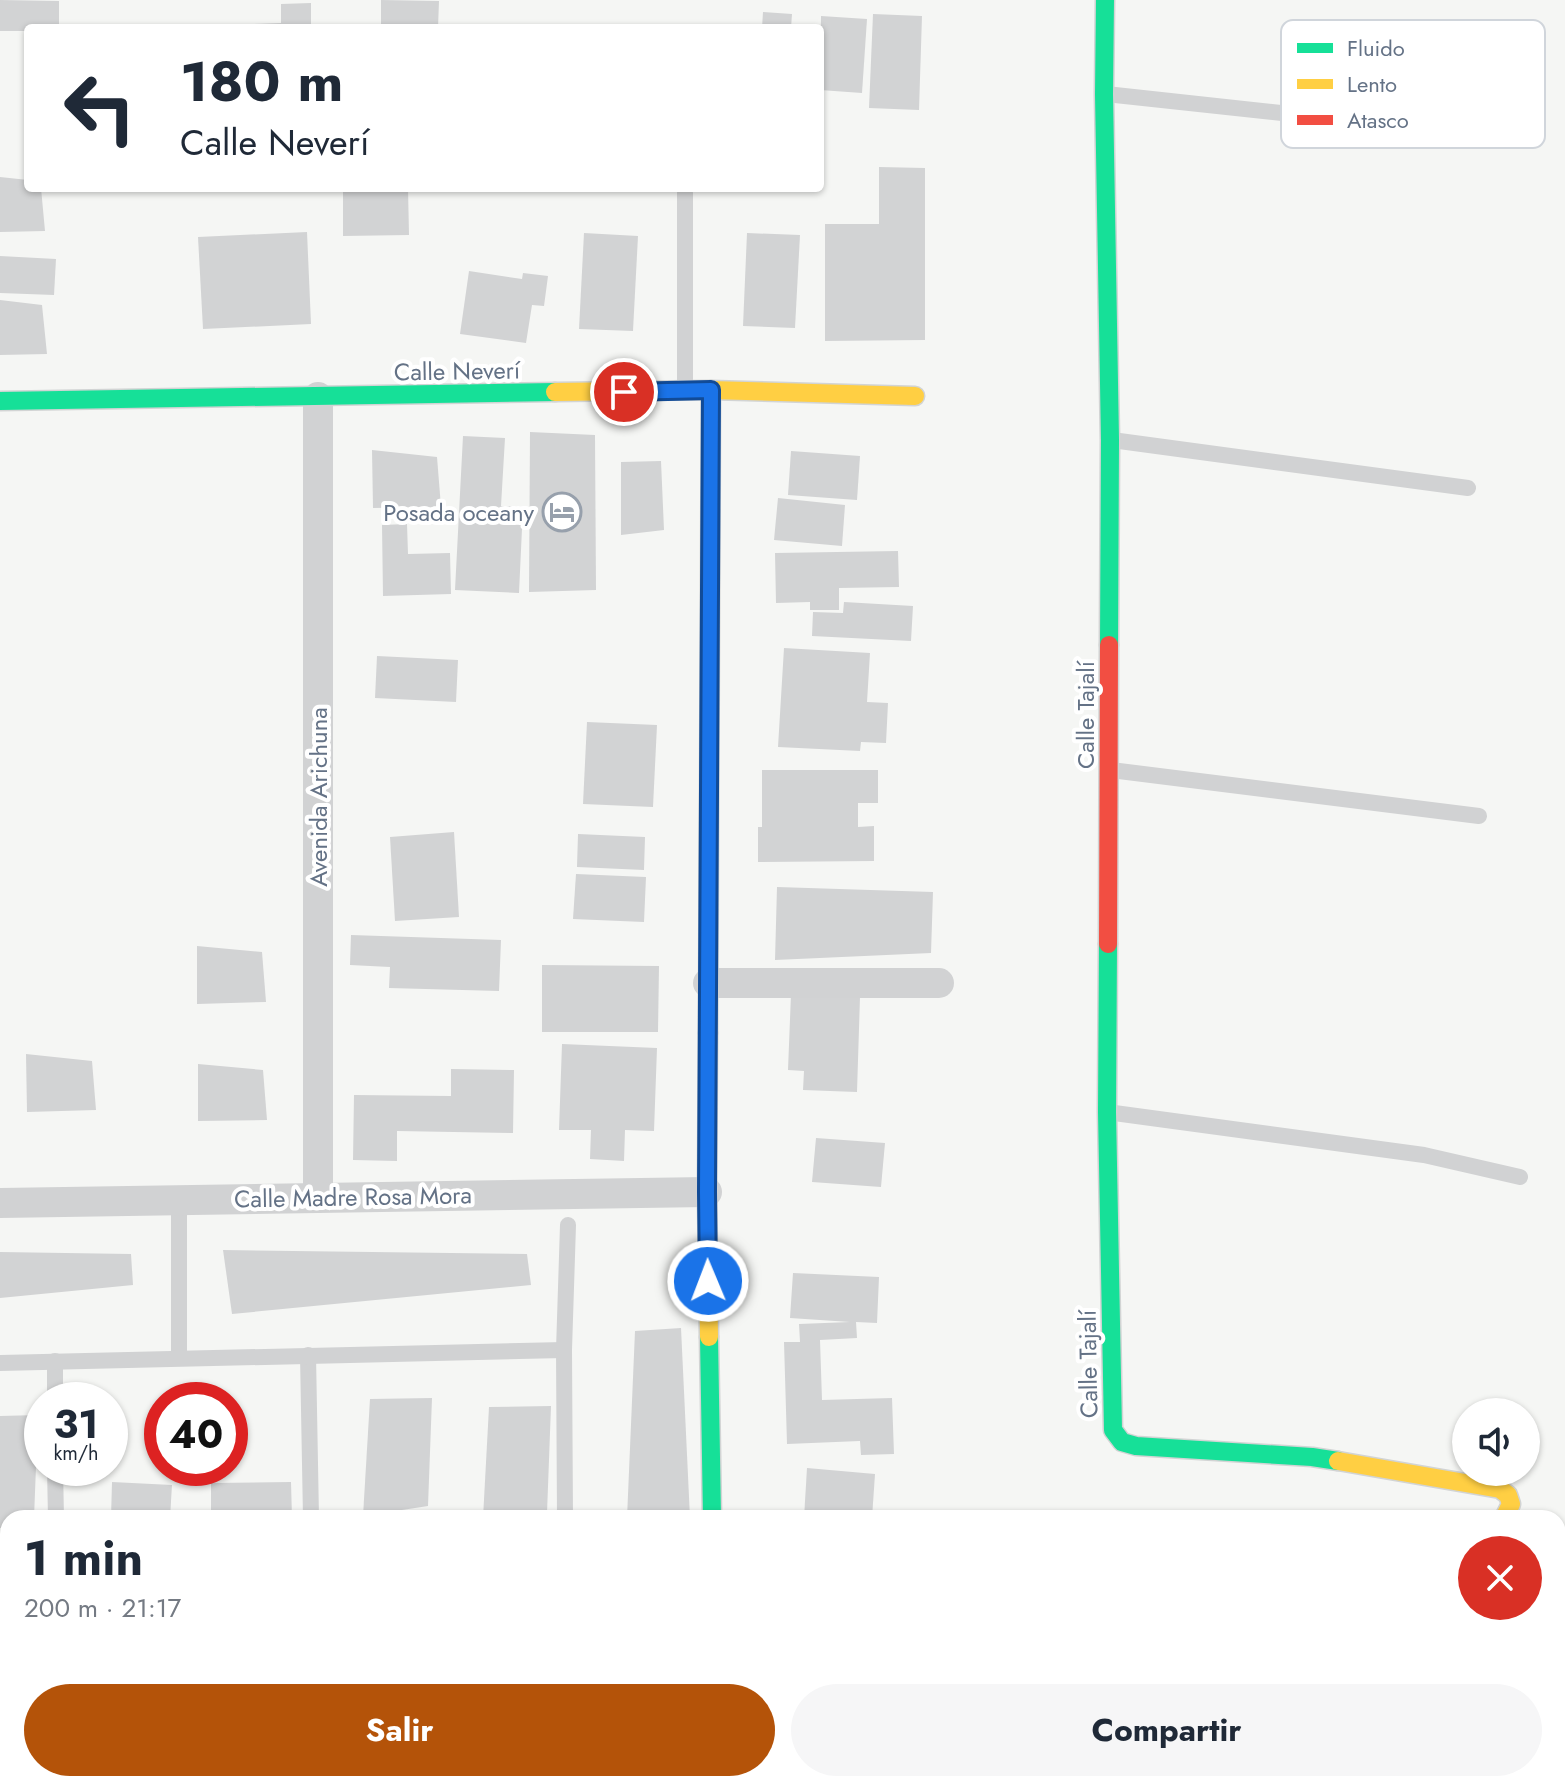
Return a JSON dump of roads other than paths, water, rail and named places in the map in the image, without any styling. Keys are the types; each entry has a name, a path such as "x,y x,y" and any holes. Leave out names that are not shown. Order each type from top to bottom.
{"street":[{"name":"Calle Tajalí","path":"1105,0 1110,440 1107,1112 1113,1430 1122,1442 1136,1446 1312,1457 1500,1489 1508,1495 1511,1504 1508,1510"},
{"name":"Calle Neverí","path":"0,401 711,390 915,396"},
{"path":"711,390 707,1192 712,1510"},
{"name":"Avenida Arichuna","path":"318,397 318,1198"},
{"path":"708,983 939,983"},
{"name":"Calle Madre Rosa Mora","path":"0,1203 707,1192"}],"lane":[{"path":"1104,94 1281,113"},
{"path":"685,193 685,391"},
{"path":"1110,440 1468,488"},
{"path":"1109,770 1479,816"},
{"path":"1107,1112 1424,1155 1520,1177"},
{"path":"179,1200 179,1358"},
{"path":"565,1510 564,1350 568,1225"},
{"path":"0,1363 564,1350"},
{"path":"308,1355 311,1510"},
{"path":"55,1361 55,1382"},
{"path":"55,1486 56,1510"}],"place":[{"name":"Posada oceany","path":"562,512"}]}
